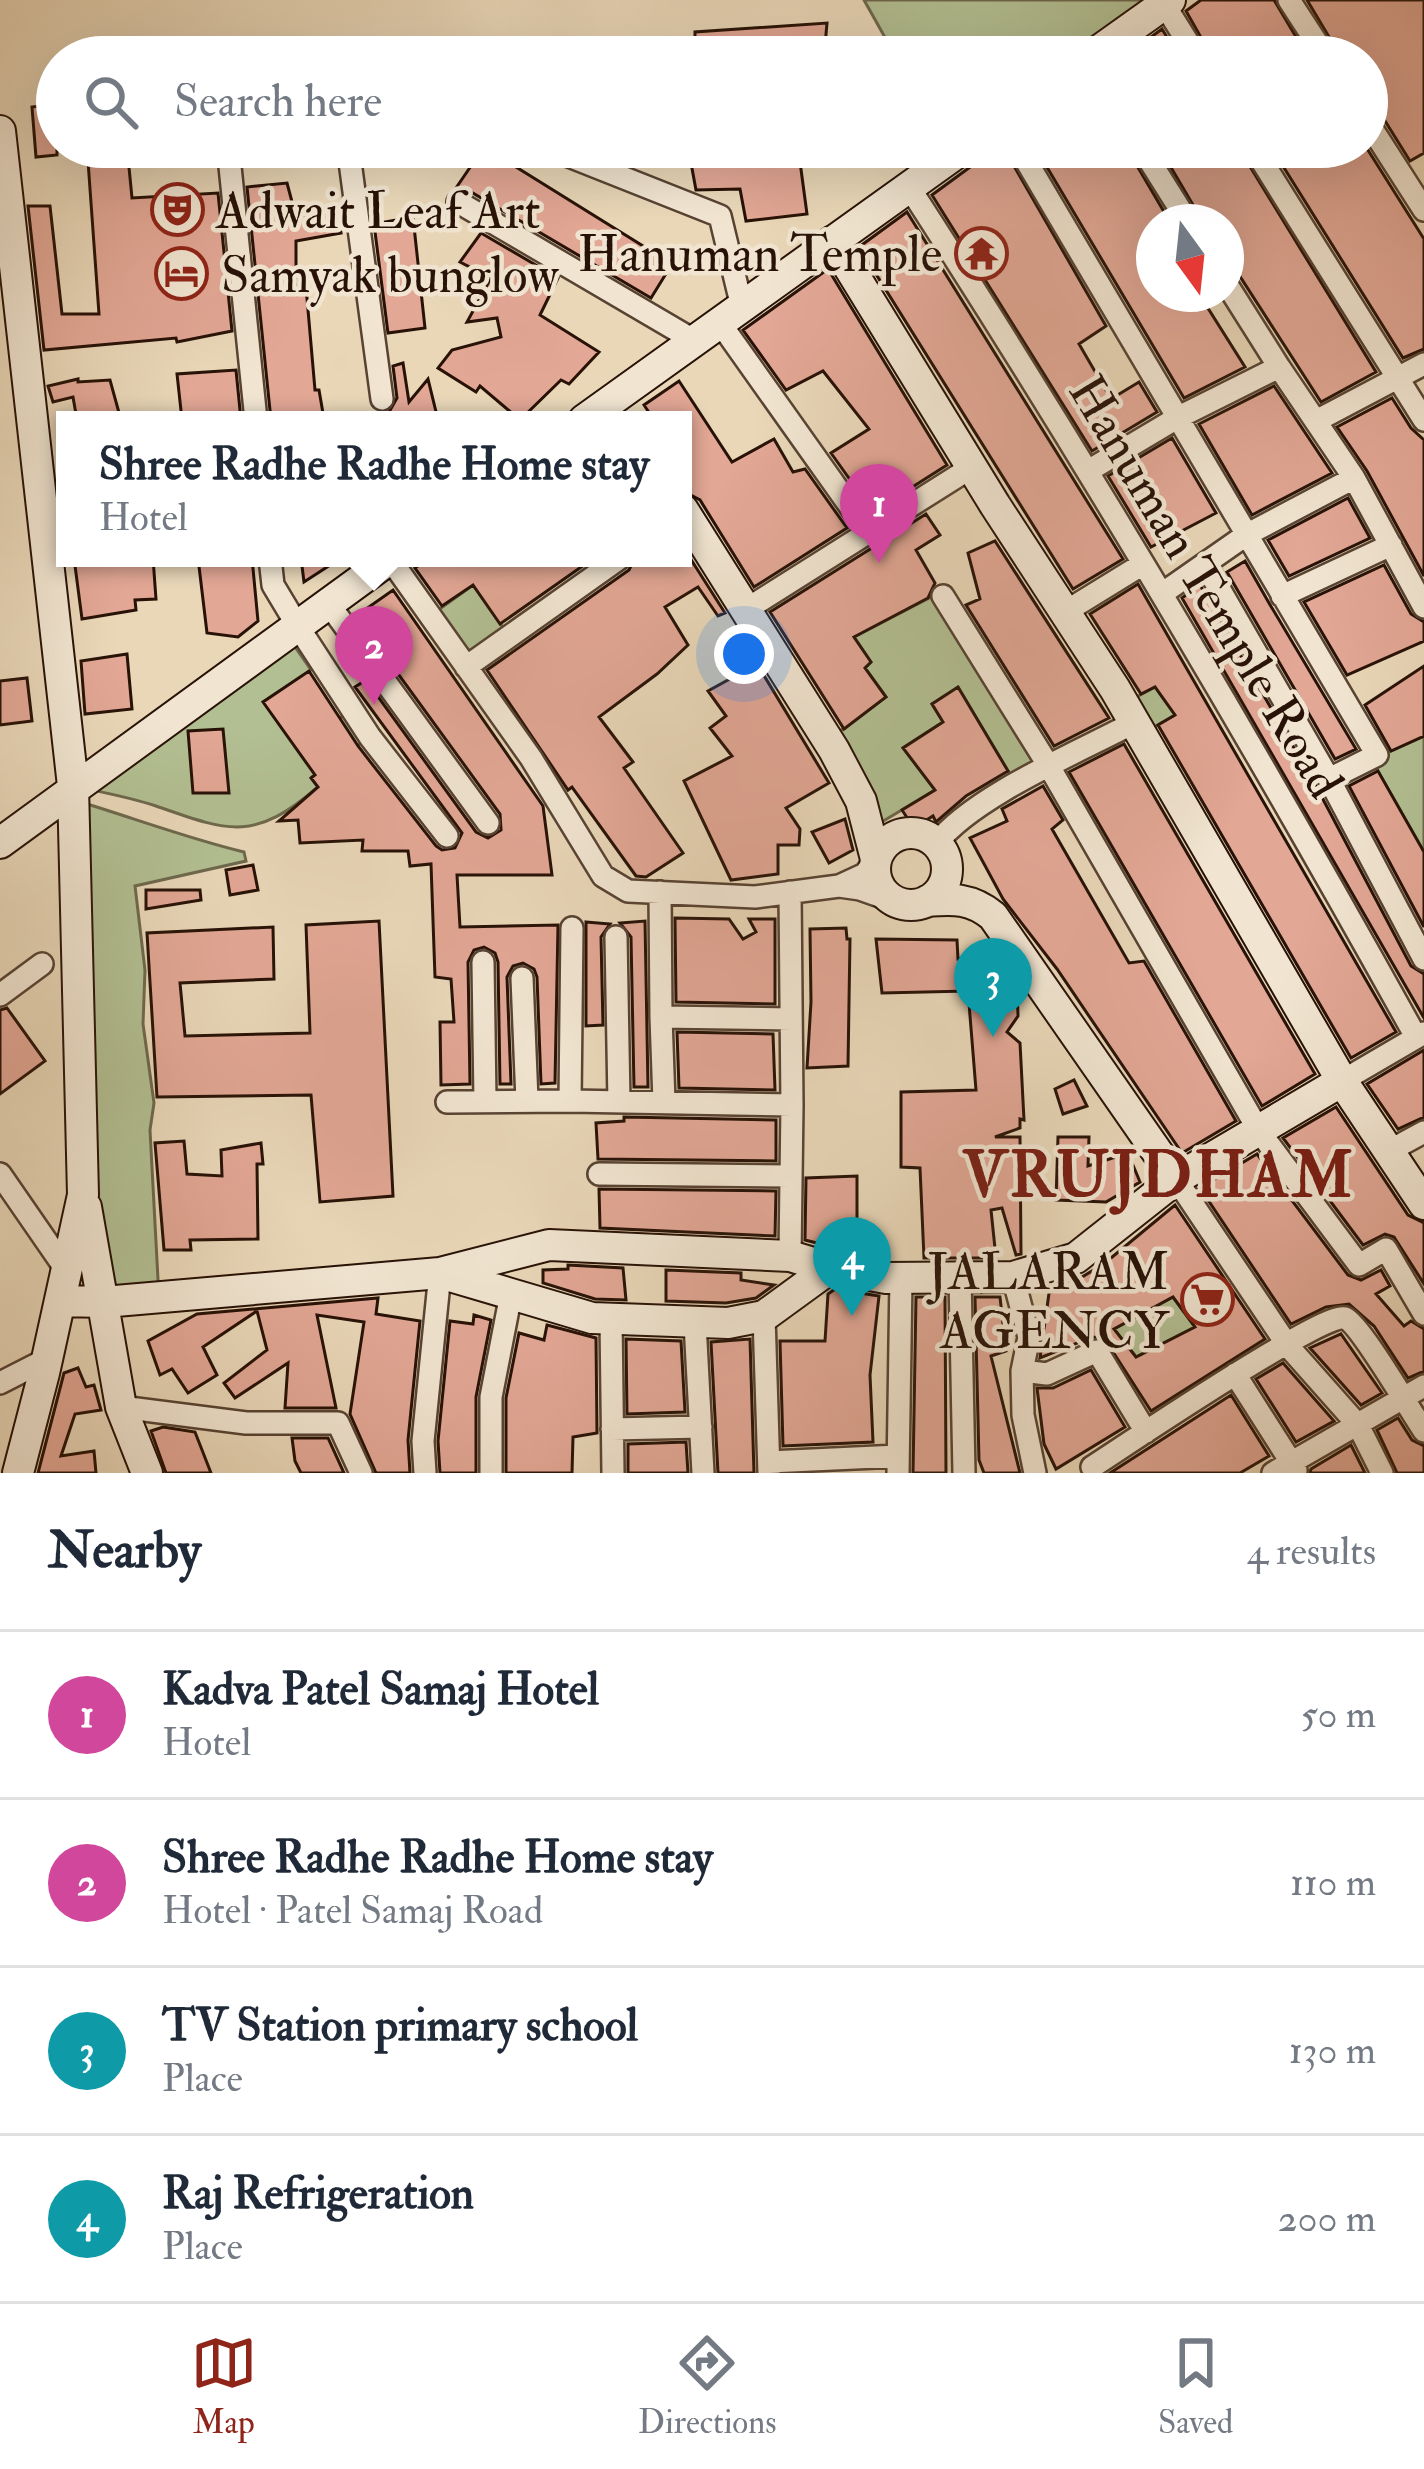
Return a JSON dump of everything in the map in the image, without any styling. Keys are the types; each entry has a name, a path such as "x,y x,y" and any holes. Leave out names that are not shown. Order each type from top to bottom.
{"street":[{"path":"1289,0 1312,36"},
{"path":"1119,36 1167,2 1185,36"},
{"path":"0,130 74,786 83,1195 121,1407 147,1473"},
{"path":"1388,150 1417,188 1424,210"},
{"path":"230,168 255,411"},
{"path":"351,168 382,399"},
{"path":"600,168 720,215 719,324"},
{"path":"607,411 935,168"},
{"path":"1030,168 1377,754 1329,779"},
{"path":"1154,168 1177,204"},
{"path":"1266,168 1424,420"},
{"name":"Hanuman Temple Road","path":"909,187 1163,593 1420,1035"},
{"path":"458,202 719,324 869,533"},
{"path":"833,241 1135,722 1342,1081 1424,1204"},
{"path":"1244,312 1354,478 1424,607"},
{"path":"1316,421 1424,364"},
{"path":"1088,471 1177,418 1279,367"},
{"path":"746,609 972,467"},
{"path":"1163,593 1246,535 1354,478"},
{"path":"692,525 853,786 880,823 902,835"},
{"path":"1282,596 1390,545"},
{"path":"1065,611 1143,564"},
{"path":"1205,564 1329,779 1424,959"},
{"path":"271,567 273,585 370,737 448,836"},
{"path":"0,842 378,567"},
{"path":"397,567 531,758 603,876 628,891 755,896 838,886 904,905 958,898 978,904"},
{"path":"466,667 607,567"},
{"path":"943,596 1050,768 1259,1131 1359,1265 1386,1249 1424,1314"},
{"path":"328,603 488,823"},
{"path":"927,902 943,886 941,854 949,827 1135,722"},
{"path":"853,786 876,859 877,883 894,901"},
{"path":"838,886 865,874 891,839 902,835 914,834 941,854 956,884 993,916 1020,951 1288,1346 1358,1425 1382,1473"},
{"path":"660,892 664,1102"},
{"path":"790,892 790,1256"},
{"path":"570,1101 572,928"},
{"path":"616,937 620,1102"},
{"path":"483,962 485,1101"},
{"path":"0,995 42,964"},
{"path":"522,978 527,1101"},
{"path":"661,1017 791,1018"},
{"path":"0,1174 64,1286 104,1302 440,1274 549,1245 790,1256 830,1268 901,1278 1013,1277 1076,1258 1176,1179 1420,1035"},
{"path":"447,1102 792,1105"},
{"path":"1389,1151 1424,1132"},
{"path":"599,1174 791,1176"},
{"path":"17,1473 83,1195"},
{"path":"440,1274 592,1318 728,1323 764,1316 830,1268"},
{"path":"425,1473 423,1441 440,1274"},
{"path":"960,1277 964,1473"},
{"path":"1013,1277 1029,1337 1022,1370 1023,1415 1035,1473"},
{"path":"764,1316 769,1467 898,1464 901,1278"},
{"path":"491,1473 491,1396 511,1294"},
{"path":"1089,1471 1329,1318 1348,1318 1424,1431"},
{"path":"611,1319 613,1473"},
{"path":"695,1323 703,1473"},
{"path":"1022,1370 1047,1374 1097,1351 1146,1432"},
{"path":"0,1383 47,1359"},
{"path":"1235,1374 1287,1469 1424,1387"},
{"path":"121,1407 246,1423 338,1423 361,1473"},
{"path":"612,1429 701,1426"}],"green space":[{"path":"864,0 1170,0 1119,36 884,36"},
{"path":"473,585 509,636 466,667 430,616"},
{"path":"941,592 1050,768 1017,786 958,687 932,704 943,722 903,748 935,790 880,823 828,740 886,697 865,668 871,662 854,637"},
{"path":"286,634 311,670 264,702 296,747 344,715 362,742 312,777 318,787 296,805 258,824 223,826 73,786"},
{"path":"1155,687 1175,715 1142,734 1131,700"},
{"path":"1424,736 1424,852 1373,763 1377,755"},
{"path":"74,800 244,852 246,861 135,886 145,970 143,1024 154,1103 150,1130 159,1298 104,1302 83,1195"},
{"path":"1173,1297 1195,1327 1136,1357 1114,1329"}],"building":[{"path":"1201,0 1274,0 1295,36 1200,36 1186,11"},
{"path":"1307,0 1424,0 1424,153 1410,161 1388,126 1388,36 1328,36"},
{"path":"827,23 826,36 695,36 695,32"},
{"path":"32,107 36,107 36,157"},
{"path":"89,168 129,168 132,198 218,193 232,331 177,342 176,338 44,350 28,206 50,206 62,314 99,314"},
{"path":"470,168 518,168 672,264 651,298 466,189 456,188"},
{"path":"692,168 801,168 807,214 746,221 740,189 696,190"},
{"path":"969,168 1015,168 1106,326 1079,344 1111,399 1139,382 1157,412 1092,451 932,195"},
{"path":"1047,168 1138,168 1159,204 1136,204 1136,312 1210,312 1245,367 1184,398"},
{"path":"1171,168 1251,168 1376,372 1321,402 1244,283 1244,204 1192,204"},
{"path":"1284,168 1379,168 1424,239 1424,349 1403,358"},
{"path":"287,183 296,217 335,208 341,233 296,241 296,288 306,287 315,390 319,390 323,411 270,411 247,187"},
{"path":"907,212 1123,559 1073,589 859,247"},
{"path":"413,217 425,328 388,333 374,224"},
{"path":"481,233 558,278 540,315 599,352 569,384 561,380 529,411 509,411 480,386 476,392 438,368 452,350 501,337 497,318 467,322 491,278 460,262"},
{"path":"828,269 947,465 873,512 831,453 869,429 823,371 786,390 743,330"},
{"path":"403,363 409,402 428,379 436,411 390,411 397,398 393,366"},
{"path":"236,370 240,411 181,411 177,374"},
{"path":"78,379 110,380 119,411 75,411 73,397 53,402 48,386"},
{"path":"679,381 732,462 774,439 793,472 805,469 847,528 754,587 700,500 692,496 692,411 648,411 644,405"},
{"path":"1274,386 1332,473 1252,515 1199,424"},
{"path":"1392,398 1424,440 1424,576 1367,471 1337,427"},
{"path":"1172,438 1216,513 1151,547 1108,476"},
{"path":"1348,498 1370,538 1289,576 1268,540"},
{"path":"926,514 940,535 916,550 935,583 928,598 854,637 871,662 865,668 886,697 844,729 770,612"},
{"path":"995,541 1109,718 1054,746 966,605 980,599 968,553"},
{"path":"692,561 725,613 718,616 698,587 665,607 688,645 599,717 633,762 624,768 683,853 646,877 636,876 572,787 568,790 487,670 629,570 692,567"},
{"path":"1245,561 1356,749 1335,759 1227,572"},
{"path":"1384,565 1411,614 1424,622 1424,641 1347,675 1304,602"},
{"path":"75,567 154,567 156,599 135,600 136,610 82,619"},
{"path":"199,567 253,567 258,621 238,637 207,633"},
{"path":"302,567 327,567 304,582"},
{"path":"581,567 500,624 473,585 442,606 415,568"},
{"path":"1138,584 1396,1032 1351,1058 1158,725 1175,715 1155,687 1141,694 1090,614"},
{"path":"1200,585 1316,786 1411,966 1424,974 1424,1018 1182,598"},
{"path":"393,590 543,806 552,875 457,875 460,927 558,925 555,1083 541,1084 537,977 523,963 513,966 507,977 511,1084 500,1084 498,962 495,953 484,947 474,950 468,962 470,1084 441,1085 440,1022 454,1022 451,979 435,977 431,864 410,866 408,851 362,851 363,840 300,843 298,820 279,821 318,787 311,778 315,775 263,702 309,671 358,746 436,846 455,848 462,833 355,687 366,680 476,832 488,838 501,830 500,814 356,616"},
{"path":"127,654 132,709 85,714 81,661"},
{"path":"757,664 829,783 786,808 800,829 799,845 778,845 778,874 731,880 684,781 732,756 710,728 726,716 708,691"},
{"path":"1424,666 1424,736 1391,751 1365,705"},
{"path":"27,678 32,721 0,725 0,681"},
{"path":"958,687 1008,771 966,796 936,822 933,816 914,828 902,810 935,790 903,748 943,722 932,704"},
{"path":"223,729 229,793 193,793 188,731"},
{"path":"1124,744 1315,1074 1262,1106 1069,772"},
{"path":"1378,771 1424,852 1424,927 1349,786"},
{"path":"1043,786 1063,820 1052,829 1129,963 1144,961 1236,1121 1182,1153 1057,969 1003,899 970,838 1007,821 1002,809"},
{"path":"845,819 853,850 829,863 812,832"},
{"path":"253,865 258,890 230,895 226,870"},
{"path":"146,890 200,890 201,900 146,909"},
{"path":"675,918 729,919 743,939 756,932 749,919 775,919 775,1004 676,1002"},
{"path":"379,921 393,1196 320,1202 311,1095 157,1097 147,933 273,927 274,979 180,983 185,1036 310,1033 306,925"},
{"path":"645,921 648,1087 634,1087 631,937 620,923"},
{"path":"586,922 610,924 601,937 603,1025 586,1026"},
{"path":"846,928 850,939 848,1066 807,1068 810,929"},
{"path":"876,939 957,940 958,959 994,952 1017,984 1018,1016 1007,1032 1020,1043 1024,1120 1020,1119 1020,1128 995,1137 1020,1137 1021,1254 1016,1255 1002,1208 991,1210 996,1258 924,1258 920,1168 901,1167 901,1092 976,1090 968,991 882,993"},
{"path":"7,1008 45,1061 0,1094 0,1010"},
{"path":"677,1032 773,1034 775,1090 679,1088"},
{"path":"1424,1050 1424,1117 1398,1129 1367,1084"},
{"path":"1074,1080 1087,1106 1063,1114 1055,1089"},
{"path":"1336,1107 1408,1215 1424,1223 1424,1284 1394,1237 1385,1234 1363,1245 1283,1138"},
{"path":"624,1117 776,1120 776,1161 598,1159 596,1123 624,1121"},
{"path":"1058,1137 1089,1137 1088,1166 1128,1153 1140,1182 1106,1202 1056,1200"},
{"path":"184,1141 187,1174 222,1176 221,1150 261,1143 258,1239 190,1240 191,1250 164,1250 155,1143"},
{"path":"1257,1154 1348,1275 1361,1280 1381,1270 1390,1286 1376,1294 1404,1326 1411,1321 1424,1329 1424,1371 1408,1378 1374,1326 1349,1304 1326,1307 1291,1324 1200,1188"},
{"path":"857,1176 857,1253 805,1240 806,1178"},
{"path":"599,1189 776,1191 775,1236 600,1228"},
{"path":"1175,1205 1265,1339 1151,1411 1104,1338 1092,1337 1040,1358 1050,1286 1082,1277","holes":["1173,1297 1195,1327 1136,1357 1114,1329"]},
{"path":"568,1265 623,1268 626,1300 595,1299 543,1283 543,1270 568,1269"},
{"path":"666,1270 741,1273 741,1280 774,1285 756,1298 726,1303 666,1301"},
{"path":"835,1289 879,1296 870,1375 873,1442 783,1446 780,1341 825,1341 828,1294"},
{"path":"916,1297 945,1297 946,1473 913,1473"},
{"path":"975,1297 1000,1297 1006,1351 991,1356 1020,1473 984,1473 979,1460"},
{"path":"378,1298 376,1314 420,1321 408,1440 410,1473 376,1473 350,1414 364,1322 317,1315 336,1408 285,1408 288,1363 235,1398 224,1383 267,1350 257,1311 203,1347 217,1375 188,1393 172,1369 160,1375 148,1341 197,1314"},
{"path":"474,1315 491,1320 476,1397 476,1473 440,1473 438,1441 450,1321 473,1324"},
{"path":"547,1325 596,1338 597,1433 573,1437 572,1473 506,1473 506,1398 519,1333 544,1340"},
{"path":"1341,1334 1382,1393 1361,1405 1310,1348"},
{"path":"626,1339 681,1341 685,1412 627,1414"},
{"path":"750,1339 754,1473 718,1473 711,1342"},
{"path":"1283,1363 1334,1421 1296,1442 1256,1379"},
{"path":"78,1368 86,1387 94,1385 101,1410 75,1414 61,1456 94,1451 96,1473 38,1473 64,1373"},
{"path":"1091,1370 1125,1427 1056,1469 1044,1444 1037,1388 1053,1388"},
{"path":"1231,1395 1269,1456 1240,1473 1110,1473"},
{"path":"1398,1418 1412,1440 1424,1446 1424,1473 1397,1473 1377,1430"},
{"path":"163,1427 195,1432 211,1473 166,1473 151,1431"},
{"path":"292,1438 328,1438 344,1473 301,1473"},
{"path":"686,1442 688,1473 628,1473 628,1444"},
{"path":"1351,1445 1365,1473 1310,1473 1311,1469"}],"place":[{"name":"Adwait Leaf Art","path":"177,210"},
{"name":"Hanuman Temple","path":"981,253"},
{"name":"Samyak bunglow","path":"182,274"},
{"name":"Kadva Patel Samaj Hotel","path":"879,563"},
{"name":"Shree Radhe Radhe Home stay","path":"374,705"},
{"name":"TV Station primary school","path":"993,1037"},
{"name":"JALARAM AGENCY","path":"1208,1300"},
{"name":"Raj Refrigeration","path":"852,1316"}],"district":[{"name":"VRUJDHAM","path":"1159,1174"}]}
